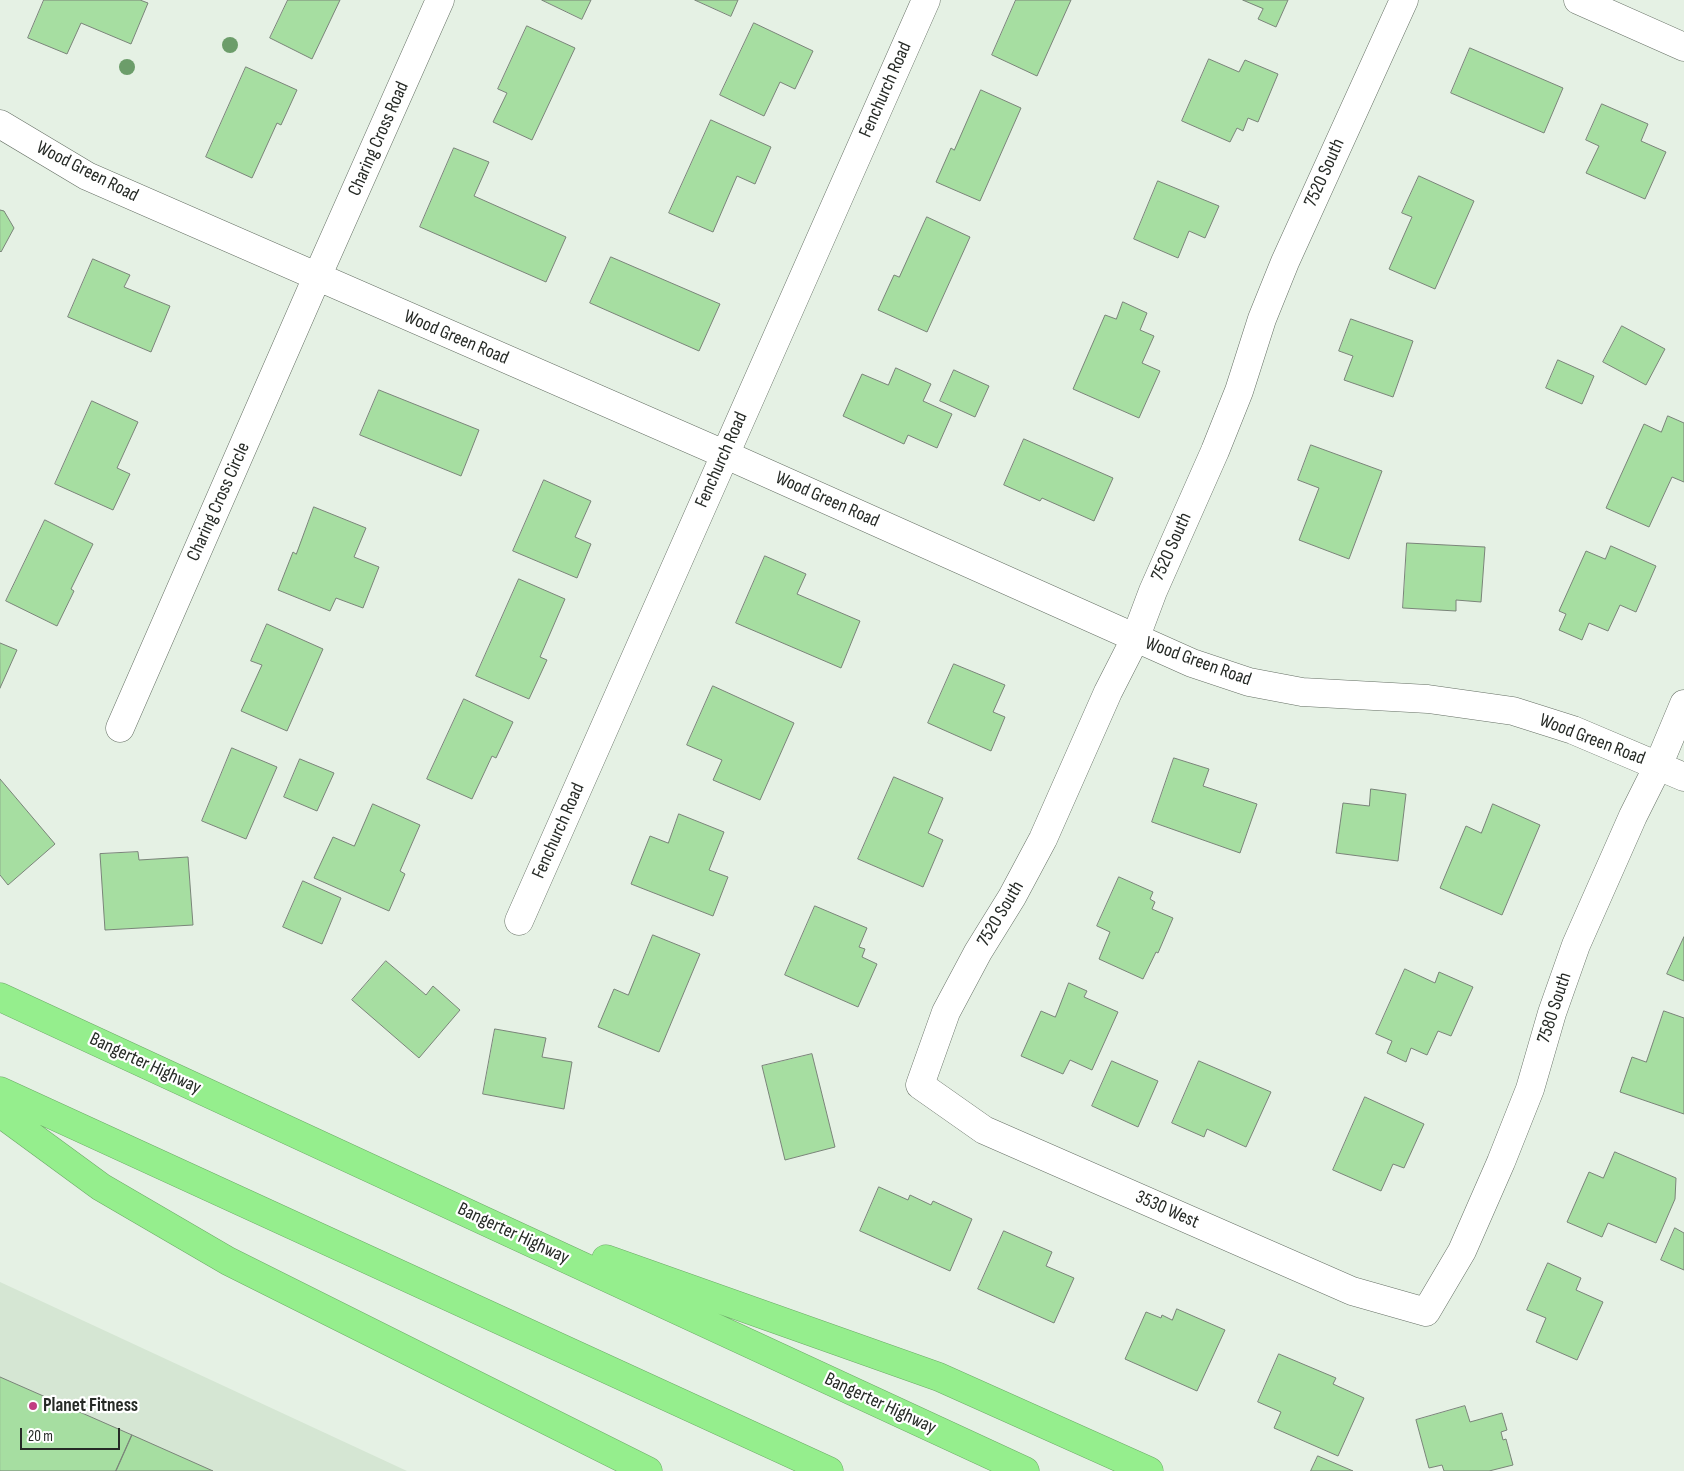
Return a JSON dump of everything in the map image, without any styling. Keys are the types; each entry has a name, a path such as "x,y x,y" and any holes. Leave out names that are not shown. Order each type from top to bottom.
{"highway":[{"name":"Bangerter Highway","path":"0,997 1025,1471"},
{"path":"0,1091 829,1471"},
{"path":"0,1113 101,1187 228,1261 648,1471"},
{"path":"447,1204 939,1377 1149,1471"}],"street":[{"name":"Charing Cross Road","path":"316,277 440,0"},
{"name":"Fenchurch Road","path":"519,921 926,0"},
{"name":"7520 South","path":"920,1085 946,1012 1043,839 1108,692 1136,639 1153,591 1218,442 1238,391 1262,319 1285,262 1404,0"},
{"path":"1578,0 1684,46"},
{"name":"Wood Green Road","path":"0,124 87,176 724,454 1192,663 1248,682 1302,692 1428,699 1514,711 1573,730 1684,777"},
{"name":"Charing Cross Circle","path":"120,728 316,277"},
{"name":"7580 South","path":"1426,1312 1462,1251 1501,1162 1530,1089 1552,1013 1576,945 1633,816 1658,766 1684,704"},
{"name":"3530 West","path":"920,1085 984,1130 1352,1291 1426,1312"}],"shaded area":[{"path":"0,1282 407,1471 0,1471"}],"building":[{"path":"44,0 140,0 148,3 131,44 81,23 67,54 28,38"},
{"path":"288,0 340,0 312,59 270,38"},
{"path":"542,0 591,0 582,19"},
{"path":"695,0 738,0 731,16"},
{"path":"1016,0 1071,0 1037,76 992,55"},
{"path":"1243,0 1288,0 1276,27 1258,19 1263,9"},
{"path":"754,23 813,51 795,89 780,82 764,116 720,95"},
{"path":"527,26 575,48 532,140 493,122 507,93 498,89"},
{"path":"1470,48 1563,88 1544,133 1451,93"},
{"path":"1209,59 1239,72 1245,60 1278,74 1258,122 1248,118 1243,131 1237,128 1230,142 1182,121"},
{"path":"246,67 297,90 281,125 277,123 252,178 206,157"},
{"path":"981,90 1021,108 980,201 936,182 951,148 954,150"},
{"path":"1602,104 1648,124 1641,141 1666,152 1645,199 1586,173 1599,146 1586,140"},
{"path":"711,120 771,147 755,184 737,176 713,232 669,213"},
{"path":"454,148 489,162 474,196 566,237 546,282 420,227"},
{"path":"1419,176 1474,201 1435,289 1389,269 1412,217 1402,213"},
{"path":"1158,181 1219,206 1205,238 1189,231 1178,258 1134,239"},
{"path":"0,210 4,211 14,228 1,252 0,251"},
{"path":"927,217 970,237 927,332 878,310 894,275 899,277"},
{"path":"611,257 720,304 699,351 590,303"},
{"path":"93,259 130,275 124,287 170,306 151,352 68,317"},
{"path":"1123,302 1147,313 1140,330 1154,336 1142,363 1160,371 1139,418 1073,389 1105,315 1116,319"},
{"path":"1351,319 1413,341 1393,397 1344,380 1353,356 1339,351"},
{"path":"1622,326 1665,349 1646,385 1603,362"},
{"path":"1558,360 1594,376 1582,404 1546,388"},
{"path":"896,368 931,384 923,401 952,414 937,448 908,435 904,444 843,416 862,374 888,385"},
{"path":"954,370 989,386 975,417 940,401"},
{"path":"379,390 479,430 461,476 360,435"},
{"path":"92,401 138,422 117,468 130,474 113,510 55,484"},
{"path":"1668,416 1684,423 1684,482 1672,477 1649,527 1606,508 1644,424 1661,432"},
{"path":"1024,439 1113,478 1094,521 1042,498 1040,501 1004,485"},
{"path":"1311,445 1382,471 1349,559 1299,540 1319,488 1298,480"},
{"path":"544,480 591,501 575,537 591,544 577,578 513,551"},
{"path":"314,507 366,528 354,557 379,567 363,608 336,598 330,611 278,590 293,552 296,554"},
{"path":"45,520 93,544 71,589 74,591 57,626 6,601"},
{"path":"1407,543 1485,547 1481,602 1456,600 1456,611 1403,608"},
{"path":"1611,546 1656,566 1636,612 1620,605 1608,631 1589,623 1582,640 1559,630 1566,614 1559,611 1586,551 1605,559"},
{"path":"765,556 806,574 797,594 860,621 841,668 736,623"},
{"path":"519,579 565,599 540,657 547,660 529,699 476,676"},
{"path":"267,624 323,649 287,731 241,711 262,665 251,661"},
{"path":"0,643 17,650 0,688"},
{"path":"954,664 1005,685 993,712 1005,717 991,751 928,723"},
{"path":"713,686 794,723 760,800 713,780 722,760 687,745"},
{"path":"464,699 513,722 496,758 492,756 472,799 427,779"},
{"path":"232,748 277,767 246,839 202,821"},
{"path":"1174,758 1209,769 1203,786 1257,804 1240,853 1152,822"},
{"path":"300,759 334,773 317,811 284,797"},
{"path":"894,777 943,798 928,833 943,840 923,887 858,859"},
{"path":"0,779 55,844 8,885 0,875"},
{"path":"1371,789 1406,794 1398,861 1336,853 1343,803 1369,806"},
{"path":"373,804 420,825 400,871 405,874 389,911 314,878 333,837 354,846"},
{"path":"1493,804 1540,825 1502,915 1440,888 1466,826 1481,833"},
{"path":"679,814 724,832 709,870 728,877 713,916 631,884 650,836 668,843"},
{"path":"138,852 139,860 188,857 193,925 105,930 100,854"},
{"path":"1119,877 1153,892 1150,899 1155,902 1152,909 1173,918 1158,953 1156,952 1143,979 1099,959 1110,932 1097,926"},
{"path":"303,881 341,898 322,944 283,927"},
{"path":"815,906 867,928 859,947 865,949 862,957 877,964 858,1007 785,975"},
{"path":"653,935 700,954 659,1052 598,1027 614,989 628,995"},
{"path":"1684,937 1684,981 1667,974"},
{"path":"386,961 426,995 433,986 460,1010 419,1058 352,1000"},
{"path":"1405,969 1435,983 1439,972 1473,987 1451,1036 1438,1031 1427,1055 1411,1048 1406,1062 1387,1053 1392,1041 1376,1034"},
{"path":"1069,983 1087,991 1084,997 1118,1012 1092,1070 1070,1060 1063,1074 1021,1056 1041,1011 1055,1017"},
{"path":"1664,1011 1684,1018 1684,1114 1620,1092 1632,1057 1646,1062"},
{"path":"495,1029 546,1038 542,1057 572,1062 564,1109 483,1094"},
{"path":"812,1054 835,1147 785,1160 762,1066"},
{"path":"1112,1061 1158,1081 1138,1127 1092,1106"},
{"path":"1199,1061 1271,1092 1246,1147 1207,1129 1204,1137 1172,1123"},
{"path":"1365,1097 1424,1124 1404,1168 1393,1164 1381,1191 1333,1170"},
{"path":"1615,1152 1676,1178 1675,1199 1656,1243 1608,1223 1602,1237 1567,1222 1589,1172 1603,1178"},
{"path":"879,1187 908,1200 910,1195 931,1205 933,1201 972,1219 950,1271 860,1231"},
{"path":"1675,1228 1684,1233 1684,1270 1661,1260"},
{"path":"1004,1231 1052,1252 1046,1266 1074,1278 1054,1323 978,1289"},
{"path":"1548,1263 1581,1278 1576,1290 1603,1302 1577,1360 1536,1342 1546,1318 1527,1310"},
{"path":"1177,1309 1225,1330 1197,1391 1125,1359 1146,1312 1161,1318 1162,1315 1172,1320"},
{"path":"1279,1354 1336,1378 1333,1384 1364,1398 1338,1456 1274,1428 1281,1412 1258,1402"},
{"name":"Planet Fitness","path":"0,1377 132,1435 116,1471 0,1471"},
{"path":"1465,1406 1470,1422 1502,1413 1507,1430 1501,1432 1503,1440 1506,1439 1513,1465 1489,1471 1444,1471 1442,1465 1429,1468 1416,1420"},
{"path":"132,1435 213,1471 116,1471"},
{"path":"1318,1456 1353,1471 1311,1471"}],"place":[{"name":"Planet Fitness","path":"33,1406"}]}
